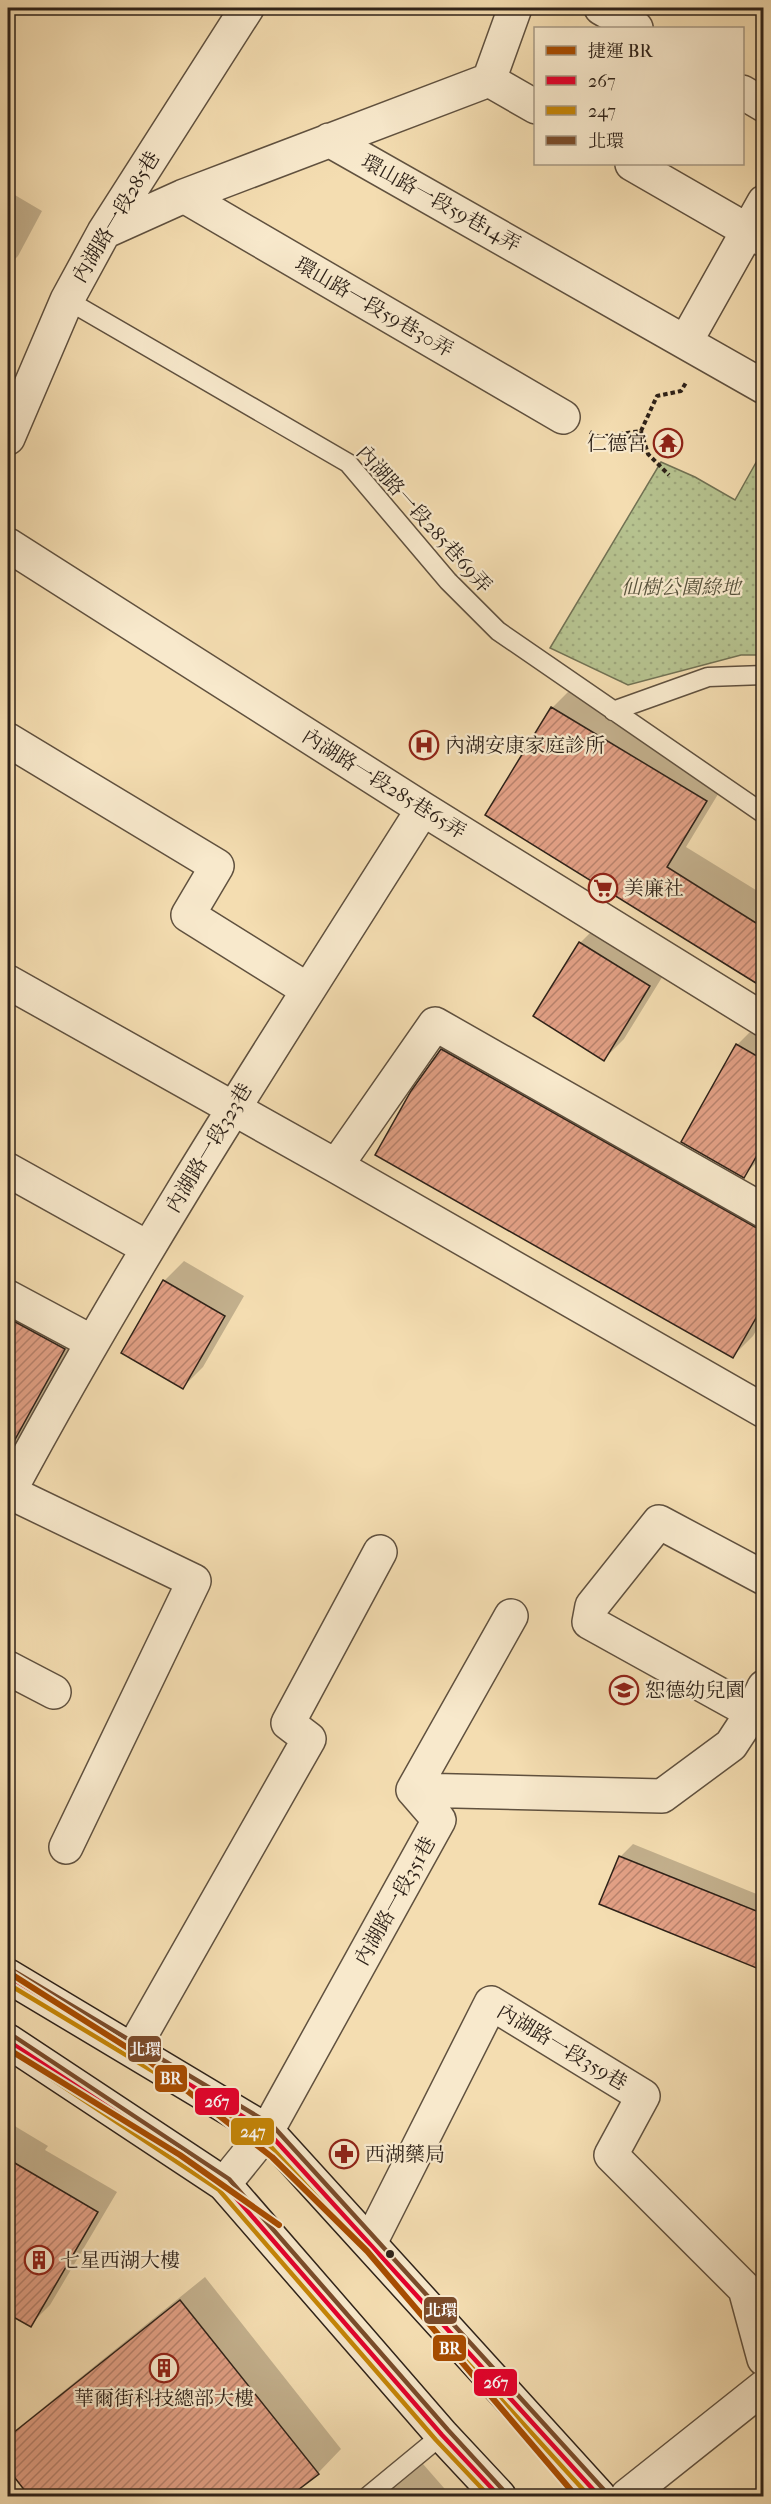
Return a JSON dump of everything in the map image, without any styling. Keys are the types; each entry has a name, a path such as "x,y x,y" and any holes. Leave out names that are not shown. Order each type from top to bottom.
{"street":[{"name":"內湖路一段285巷","path":"8,438 67,300 104,232 247,8"},
{"path":"104,232 184,196 489,80 515,8"},
{"path":"601,8 634,27"},
{"path":"489,80 534,106"},
{"path":"744,93 764,105"},
{"name":"環山路一段59巷14弄","path":"328,140 764,387"},
{"path":"634,165 755,235"},
{"name":"環山路一段59巷30弄","path":"184,196 563,417"},
{"path":"695,346 755,235 764,202"},
{"name":"內湖路一段285巷65弄","path":"8,545 423,809 764,1020"},
{"path":"8,740 217,866 188,915 308,990"},
{"name":"內湖路一段323巷","path":"8,1493 17,1453 92,1342 233,1109 423,809"},
{"path":"8,982 336,1166 764,1411"},
{"path":"336,1166 435,1024 764,1211"},
{"path":"8,1170 148,1248"},
{"path":"8,1297 92,1342"},
{"path":"8,1493 194,1581 66,1847"},
{"path":"511,1616 413,1790 662,1796 731,1745 760,1706 589,1622 592,1606 659,1522 764,1578"},
{"path":"133,2049 309,1739 288,1723 380,1552"},
{"path":"8,1668 54,1692"},
{"name":"內湖路一段351巷","path":"224,2184 267,2131 440,1820 413,1790"},
{"path":"8,1976 267,2131 599,2496"},
{"name":"內湖路一段359巷","path":"370,2243 491,2003 643,2096 611,2155 745,2289 764,2359"},
{"path":"8,2041 224,2184 442,2435 499,2496"},
{"path":"627,2496 764,2387"}],"lane":[{"name":"內湖路一段285巷69弄","path":"67,300 348,463 448,581 498,631 764,814"},
{"path":"613,711 708,677 764,675"},
{"path":"368,2496 442,2435"}],"path":[{"path":"669,475 648,454 641,431 657,396 681,391 695,346"},
{"path":"563,417 599,437 641,431"}],"green space":[{"name":"仙樹公園綠地","path":"763,450 763,655 741,655 628,685 550,648 661,462 695,477 735,500"}],"building":[{"path":"551,707 707,801 667,867 764,928 764,988 485,815"},
{"path":"579,942 650,986 604,1061 533,1016"},
{"path":"736,1044 764,1060 764,1143 744,1178 681,1142"},
{"path":"441,1049 764,1230 764,1304 733,1358 375,1155 411,1091"},
{"path":"163,1280 225,1316 183,1389 121,1353"},
{"path":"8,1318 65,1349 8,1452"},
{"path":"619,1856 764,1914 764,1971 599,1904"},
{"name":"七星西湖大樓","path":"8,2159 98,2212 31,2327 8,2314"},
{"name":"華爾街科技總部大樓","path":"180,2300 319,2474 290,2496 29,2496 8,2469 8,2437"}],"metro line":[{"name":"BR","path":"8,1972 150,2062 272,2157 367,2251 576,2496"},
{"name":"BR","path":"8,2049 180,2155 279,2225"}],"transit line":[{"name":"北環","path":"12,1970 272,2125 605,2491"},
{"name":"267","path":"8,1976 267,2131 599,2496"},
{"name":"247","path":"8,1984 262,2137 589,2496"},
{"name":"北環","path":"12,2035 229,2179 504,2491"},
{"name":"267","path":"8,2041 224,2184 442,2435 499,2496"},
{"name":"247","path":"8,2050 219,2190 436,2440 489,2496"}],"place":[{"name":"仁德宮","path":"668,443"},
{"name":"內湖安康家庭診所","path":"424,745"},
{"name":"美廉社","path":"603,888"},
{"name":"恕德幼兒園","path":"624,1690"},
{"name":"西湖藥局","path":"344,2154"},
{"name":"七星西湖大樓","path":"39,2260"},
{"name":"華爾街科技總部大樓","path":"164,2368"}]}
